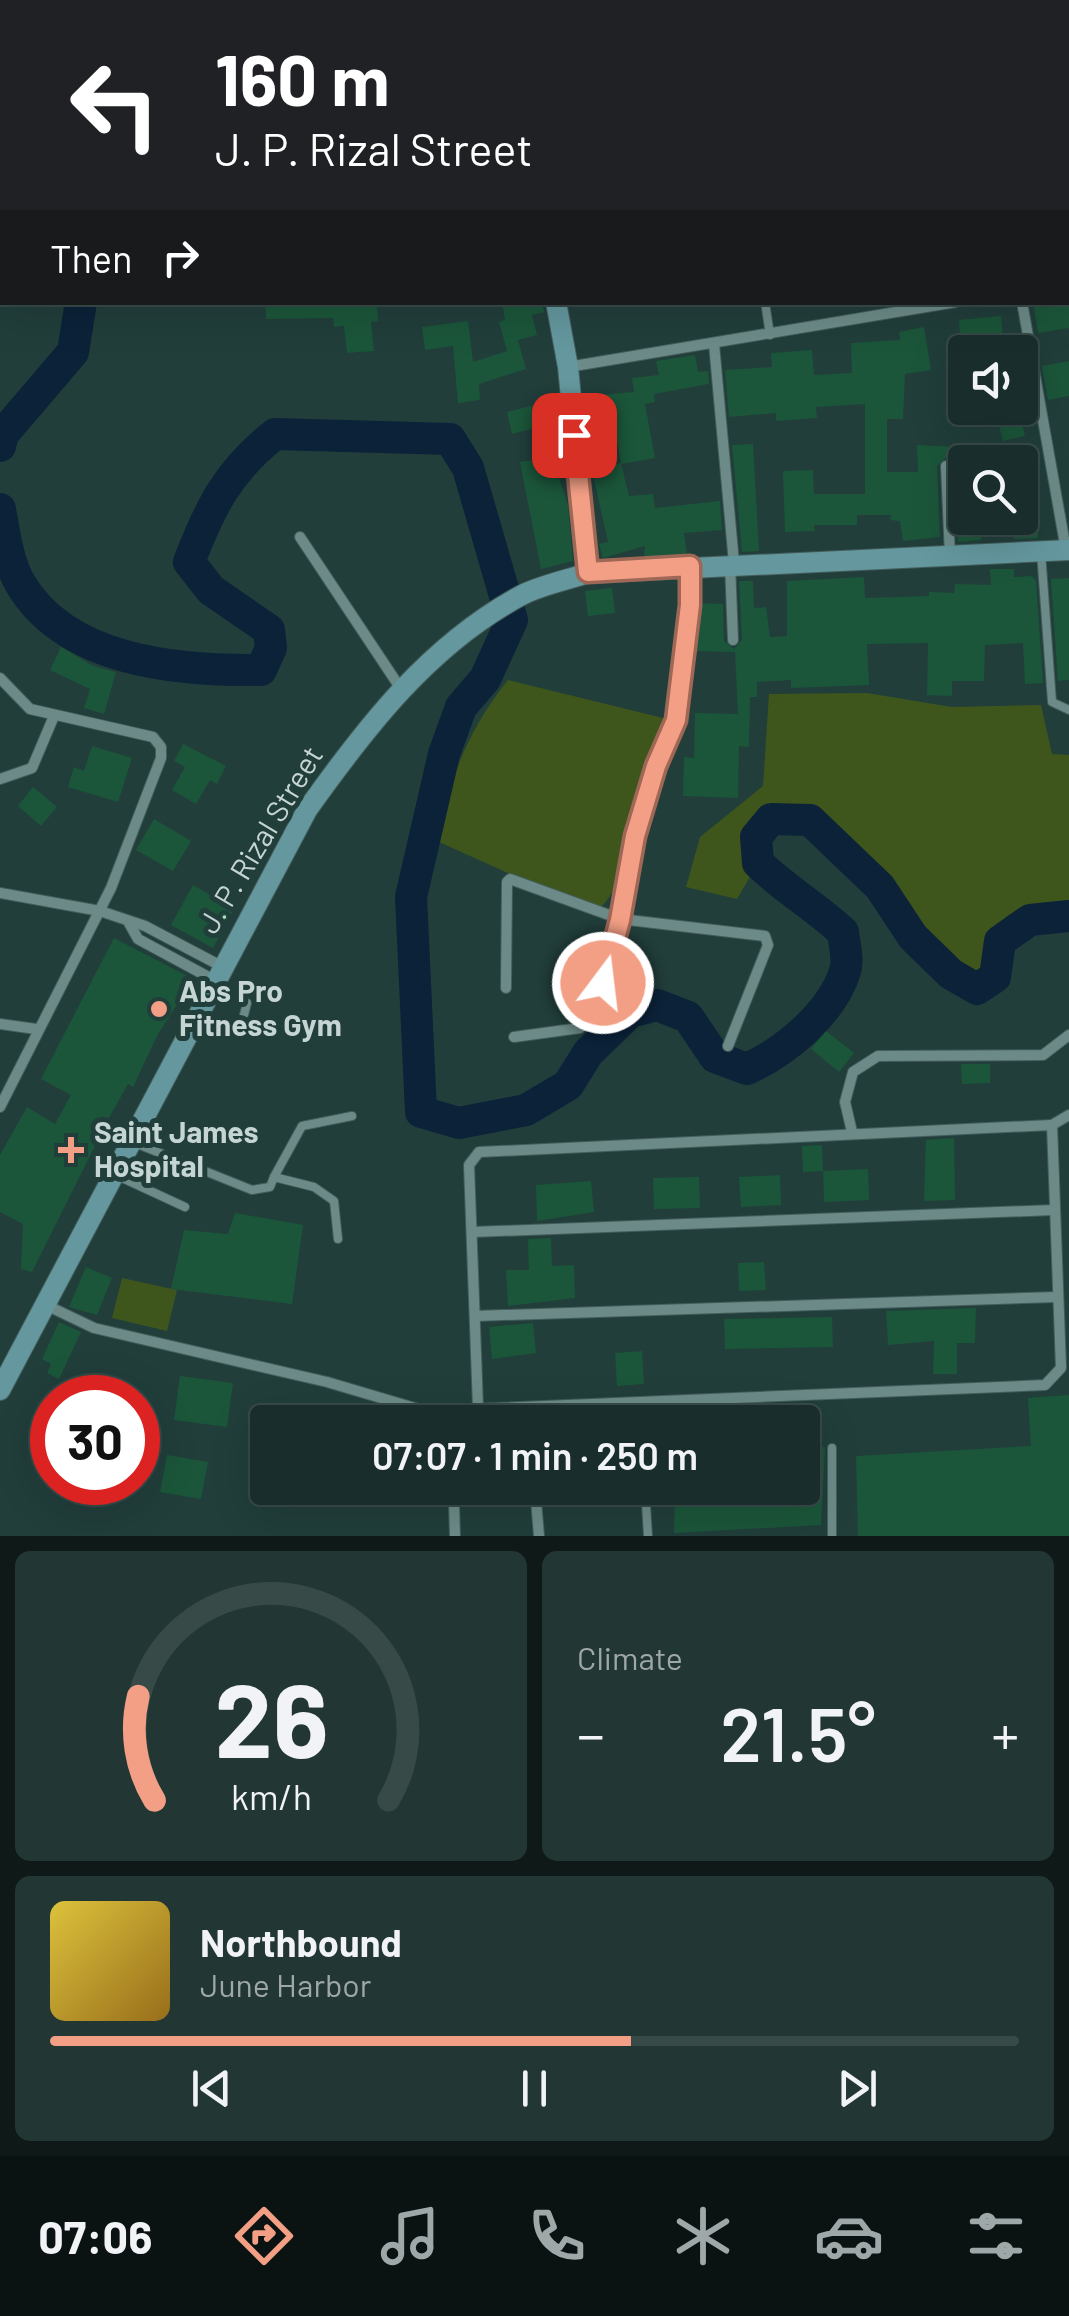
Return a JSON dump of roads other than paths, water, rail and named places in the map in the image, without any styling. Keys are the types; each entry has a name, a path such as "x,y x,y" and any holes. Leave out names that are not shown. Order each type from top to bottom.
{"main road":[{"path":"557,305 568,367 588,572"},
{"name":"J. P. Rizal Street","path":"0,1390 307,810 357,740 401,689 463,636 524,594 588,572 1067,550"}],"street":[{"path":"568,367 939,305"},
{"path":"1023,305 1067,550"},
{"path":"714,344 732,563 733,640"},
{"path":"946,466 950,557"},
{"path":"300,538 401,689"},
{"path":"514,1037 580,1028 588,1019 620,920 635,836 656,766 676,720 690,605 690,566"},
{"path":"0,678 30,709 153,738 161,747 161,758 100,911 0,1106"},
{"path":"0,779 32,768 54,716"},
{"path":"506,988 506,882 510,879 620,920 764,936 768,945 728,1046"},
{"path":"0,892 100,911 145,926 215,978"},
{"path":"0,1024 36,1030"},
{"path":"852,1132 845,1102 853,1072 878,1056 1043,1055 1069,1035"},
{"path":"478,1405 469,1166 480,1152 1052,1125 1069,1115"},
{"path":"530,1405 1045,1385 1056,1379 1061,1368 1064,1320 1057,1297 1052,1125"},
{"path":"472,1232 1053,1210"},
{"path":"474,1316 1057,1297"},
{"path":"46,1305 94,1328 326,1382 405,1405"},
{"path":"455,1536 454,1504 464,1493 535,1488 539,1536"}],"lane":[{"path":"765,305 770,335"},
{"path":"1041,552 1052,702 1069,710"},
{"path":"192,1022 230,1034 240,1031 247,1003 215,978"},
{"path":"131,1141 252,1190 270,1187 302,1126 352,1116"},
{"path":"114,1174 186,1207"},
{"path":"274,1177 314,1187 334,1202 338,1240"},
{"path":"832,1448 832,1536"},
{"path":"646,1505 648,1536"}],"waterway":[{"path":"0,446 3,434 73,352 81,305"},
{"path":"0,509 9,557 20,583 40,609 65,630 95,646 160,664 261,670 271,648 269,630 211,590 189,562 213,507 233,476 275,434 450,439 468,468 512,620 485,679 461,707 444,754 411,897 421,1112 459,1123 526,1110 568,1085 588,1053 630,1012 657,1005 688,1017 715,1057 747,1069 792,1041 830,1001 845,971 846,957 843,932 758,863 756,837 771,819 810,820 880,887 913,937 951,974 977,989 995,977 1000,941 1030,920 1069,916"}],"place":[{"name":"Abs Pro Fitness Gym","path":"159,1009"},
{"name":"Saint James Hospital","path":"71,1150"}]}
